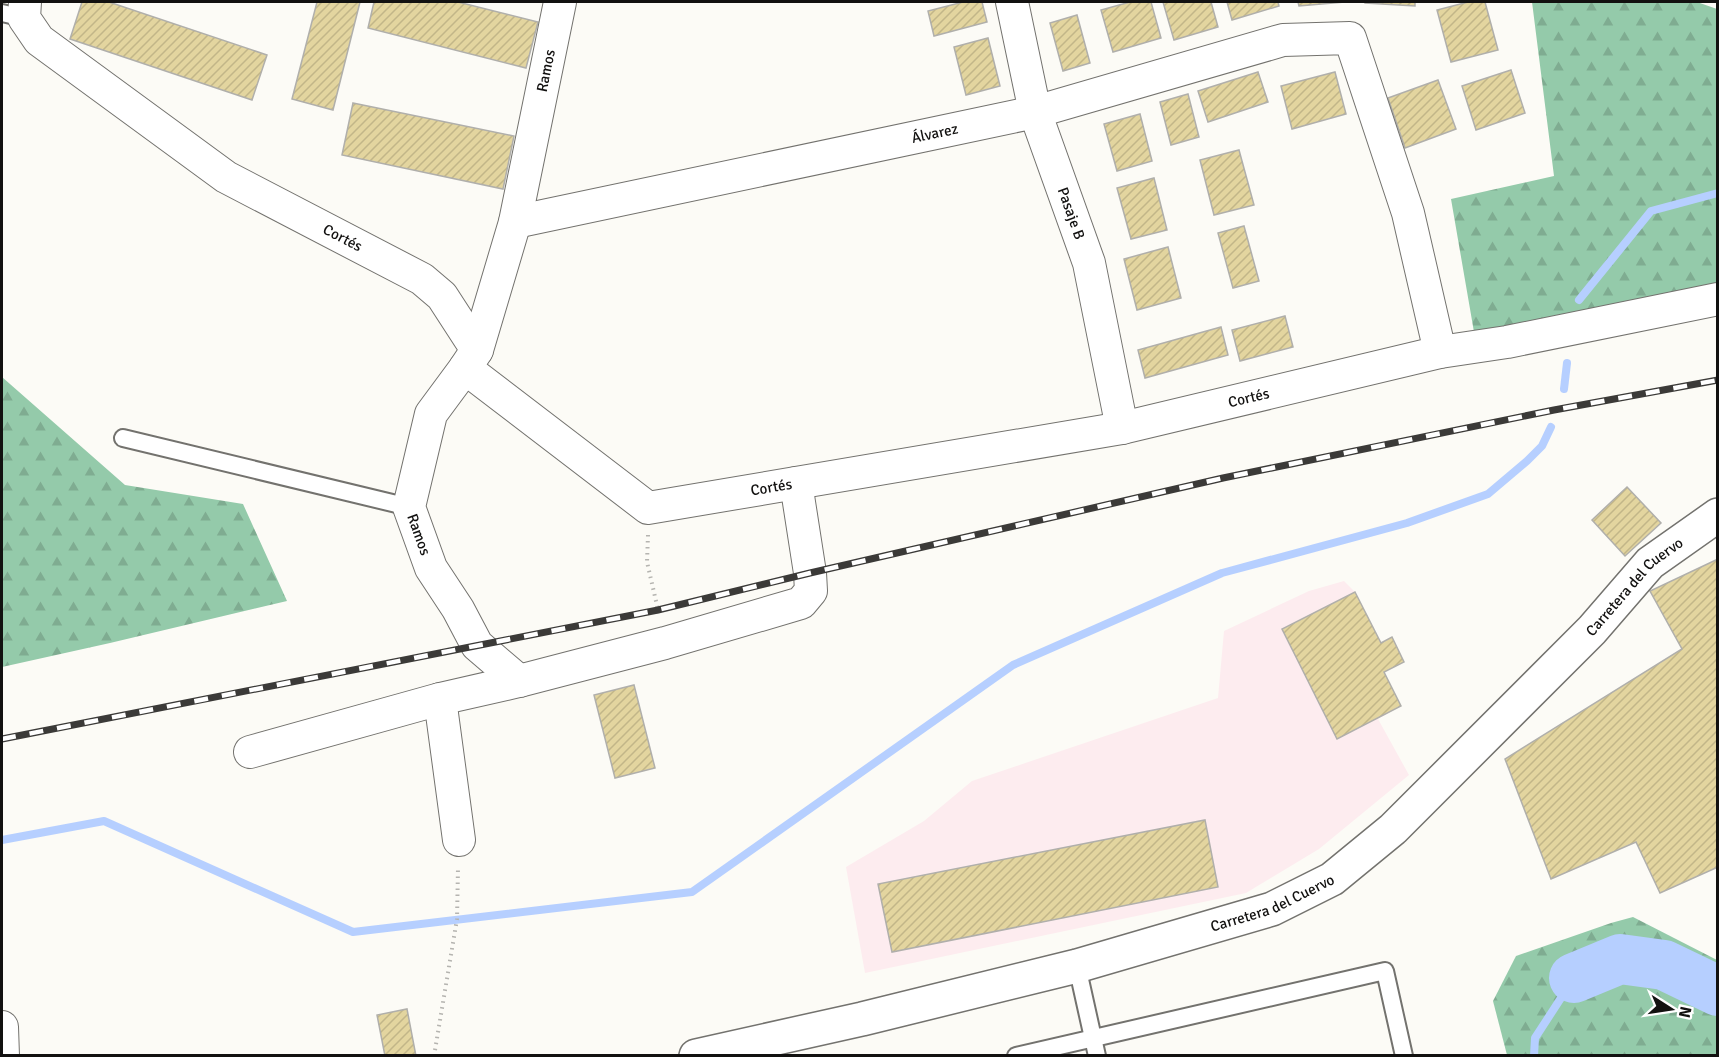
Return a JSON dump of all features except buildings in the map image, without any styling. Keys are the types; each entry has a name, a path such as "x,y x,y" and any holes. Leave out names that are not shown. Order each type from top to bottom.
{"street":[{"name":"Ramos","path":"519,681 477,645 458,609 430,568 409,507 431,414 471,359 515,222 560,2"},
{"name":"Pasaje B","path":"1012,2 1035,112 1089,263 1122,428"},
{"name":"Cortés","path":"17,11 39,40 226,177 422,279 442,296 471,359 648,508 1122,428 1440,352 1506,342 1718,298"},
{"name":"Álvarez","path":"515,222 1035,112 1283,40 1350,38 1408,213 1440,352"},
{"path":"250,752 441,699 665,644 801,603 811,591 796,483"},
{"name":"Carretera del Cuervo","path":"696,1056 862,1019 1077,966 1272,909 1332,879 1393,829 1584,639 1650,563 1718,515"},
{"path":"441,699 459,840"},
{"path":"2,1028 3,1056"}],"lane":[{"path":"123,438 409,507"},
{"path":"1077,966 1097,1056"},
{"path":"1016,1056 1385,971 1404,1056"}],"path":[{"path":"648,508 647,562 665,644"},
{"path":"434,1056 457,919 459,840"}],"shaded area":[{"path":"1344,581 1355,592 1381,643 1392,637 1404,662 1384,672 1401,706 1378,719 1409,775 1319,849 1246,893 865,973 846,867 924,821 972,781 1218,698 1224,631 1309,591"}],"green space":[{"path":"1532,2 1697,2 1717,9 1717,287 1474,332 1451,199 1554,176"},
{"path":"2,377 125,485 243,504 287,601 2,667"},
{"path":"1633,917 1717,960 1717,1055 1507,1055 1493,1001 1516,956"}],"waterway":[{"path":"1579,300 1651,211 1718,193"},
{"path":"1564,389 1567,363"},
{"path":"2,840 104,821 353,932 692,892 1013,665 1222,573 1407,523 1488,494 1542,446 1551,427"},
{"path":"1574,978 1620,959 1664,965 1718,991"},
{"path":"1534,1056 1535,1038 1574,978"}],"railway":[{"path":"2,739 658,610 1223,478 1554,410 1718,380"}]}
